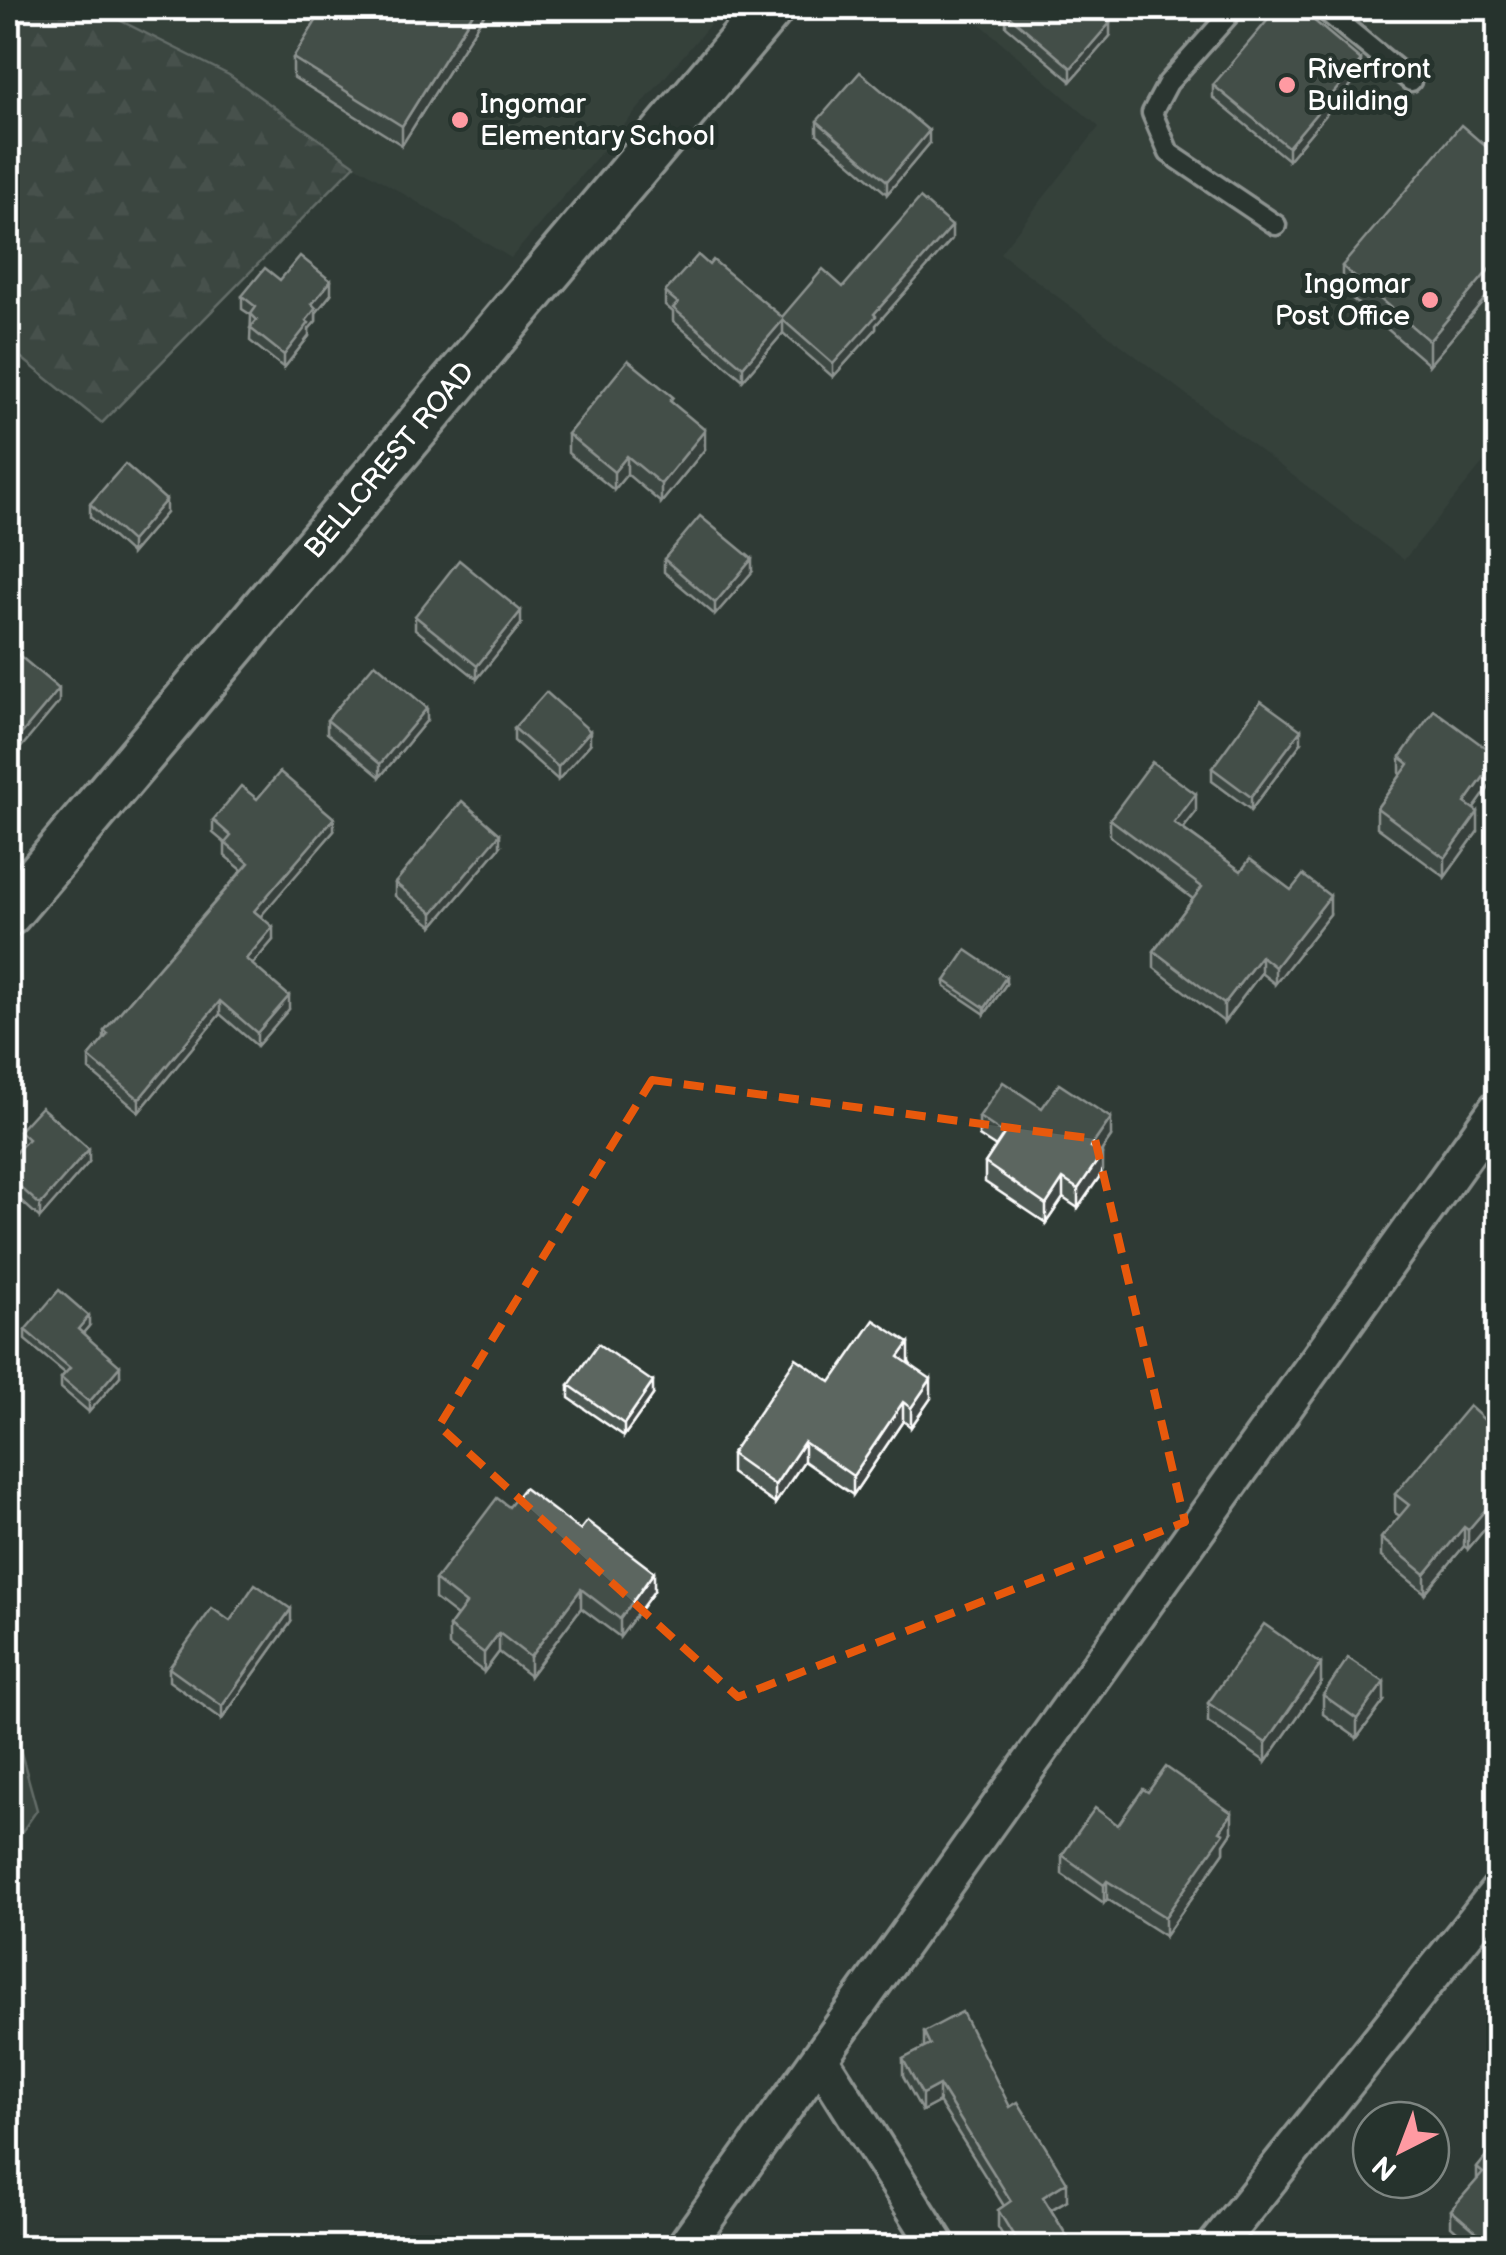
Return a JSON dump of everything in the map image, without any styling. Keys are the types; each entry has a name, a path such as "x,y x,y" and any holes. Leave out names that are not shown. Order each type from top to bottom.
{"street":[{"name":"BELLCREST ROAD","path":"8,913 770,8"},
{"path":"684,2248 1498,1108"},
{"path":"1214,2248 1498,1892"},
{"path":"820,2059 938,2248"}],"lane":[{"path":"1234,8 1168,83 1152,113 1169,153 1276,225"},
{"path":"1322,8 1411,82"}],"highlighted area":[{"path":"652,1080 1095,1139 1185,1522 738,1697 439,1426"}],"shaded area":[{"name":"Ingomar Elementary School","path":"95,8 724,8 511,258 355,165 229,75"},
{"path":"962,8 1498,8 1498,445 1404,560 1000,253 1099,127"}],"green space":[{"path":"8,8 95,8 229,75 355,165 102,423 8,347"},
{"path":"17,1738 37,1810 8,1852 8,1741"}],"building":[{"path":"324,8 476,8 402,126 293,58"},
{"path":"1010,8 1092,8 1110,23 1071,68 1006,13"},
{"name":"Riverfront Building","path":"1278,8 1299,8 1361,60 1288,147 1213,85"},
{"path":"860,72 929,131 887,181 817,121"},
{"path":"1461,125 1498,157 1498,259 1429,341 1342,266"},
{"path":"920,198 952,226 833,364 783,320 743,367 673,308 678,303 665,292 698,255 709,265 713,260 782,317 823,269 843,287"},
{"path":"300,256 331,281 312,304 316,308 306,321 309,323 284,355 250,328 257,320 251,314 256,307 242,296 265,268 280,280"},
{"path":"628,360 705,430 661,484 627,456 614,472 568,434"},
{"path":"125,464 166,500 131,541 90,504"},
{"path":"700,516 752,559 715,603 664,559"},
{"path":"459,560 521,611 477,666 415,616"},
{"path":"8,646 59,689 8,750"},
{"path":"375,663 427,708 380,764 327,720"},
{"path":"546,692 590,731 558,767 514,728"},
{"path":"1261,701 1301,730 1251,797 1212,768"},
{"path":"1434,710 1498,757 1465,803 1478,812 1445,858 1377,808 1409,764 1400,757"},
{"path":"1152,762 1196,794 1174,823 1241,871 1250,859 1291,890 1303,875 1330,896 1275,967 1261,956 1224,1004 1154,951 1202,887 1110,819"},
{"path":"280,772 334,818 254,911 273,927 246,959 289,996 257,1033 220,1001 139,1099 89,1057 108,1034 104,1031 249,863 225,843 231,836 213,820 241,786 257,799"},
{"path":"462,801 500,834 433,913 395,883"},
{"path":"966,950 1006,977 985,1008 945,981"},
{"path":"1003,1082 1042,1108 1059,1084 1111,1118 1091,1147 1102,1154 1078,1189 1063,1179 1046,1205 985,1163 1004,1134 979,1117"},
{"path":"41,1107 89,1149 40,1205 8,1176 8,1161 28,1139 19,1131"},
{"path":"59,1290 89,1316 78,1329 120,1366 89,1402 61,1378 70,1368 25,1330"},
{"path":"8,1301 17,1309 8,1321"},
{"path":"874,1320 909,1343 899,1357 931,1379 911,1408 903,1402 853,1476 804,1442 775,1485 731,1454 796,1358 831,1382"},
{"path":"598,1344 653,1382 624,1424 569,1385"},
{"path":"1469,1406 1498,1432 1498,1495 1468,1530 1464,1527 1425,1574 1381,1538 1409,1505 1395,1494"},
{"path":"524,1488 580,1530 587,1521 654,1572 620,1619 581,1589 530,1657 499,1633 484,1653 449,1627 466,1604 435,1580 497,1498 509,1507"},
{"path":"255,1584 291,1609 222,1706 169,1668 212,1608 230,1621"},
{"path":"1264,1624 1321,1664 1266,1743 1208,1703"},
{"path":"1348,1658 1384,1682 1357,1719 1323,1695"},
{"path":"1166,1767 1232,1813 1220,1831 1224,1833 1165,1917 1107,1881 1104,1885 1062,1855 1095,1808 1118,1825 1143,1789 1148,1792"},
{"path":"962,2012 1010,2107 1018,2102 1067,2182 1043,2197 1074,2248 1021,2248 998,2210 1011,2201 939,2085 922,2094 903,2059 930,2045 924,2032"},
{"path":"1498,2142 1498,2239 1493,2246 1451,2210 1483,2173 1477,2168"}],"place":[{"name":"Riverfront Building","path":"1287,85"},
{"name":"Ingomar Elementary School","path":"460,120"},
{"name":"Ingomar Post Office","path":"1430,300"}]}
